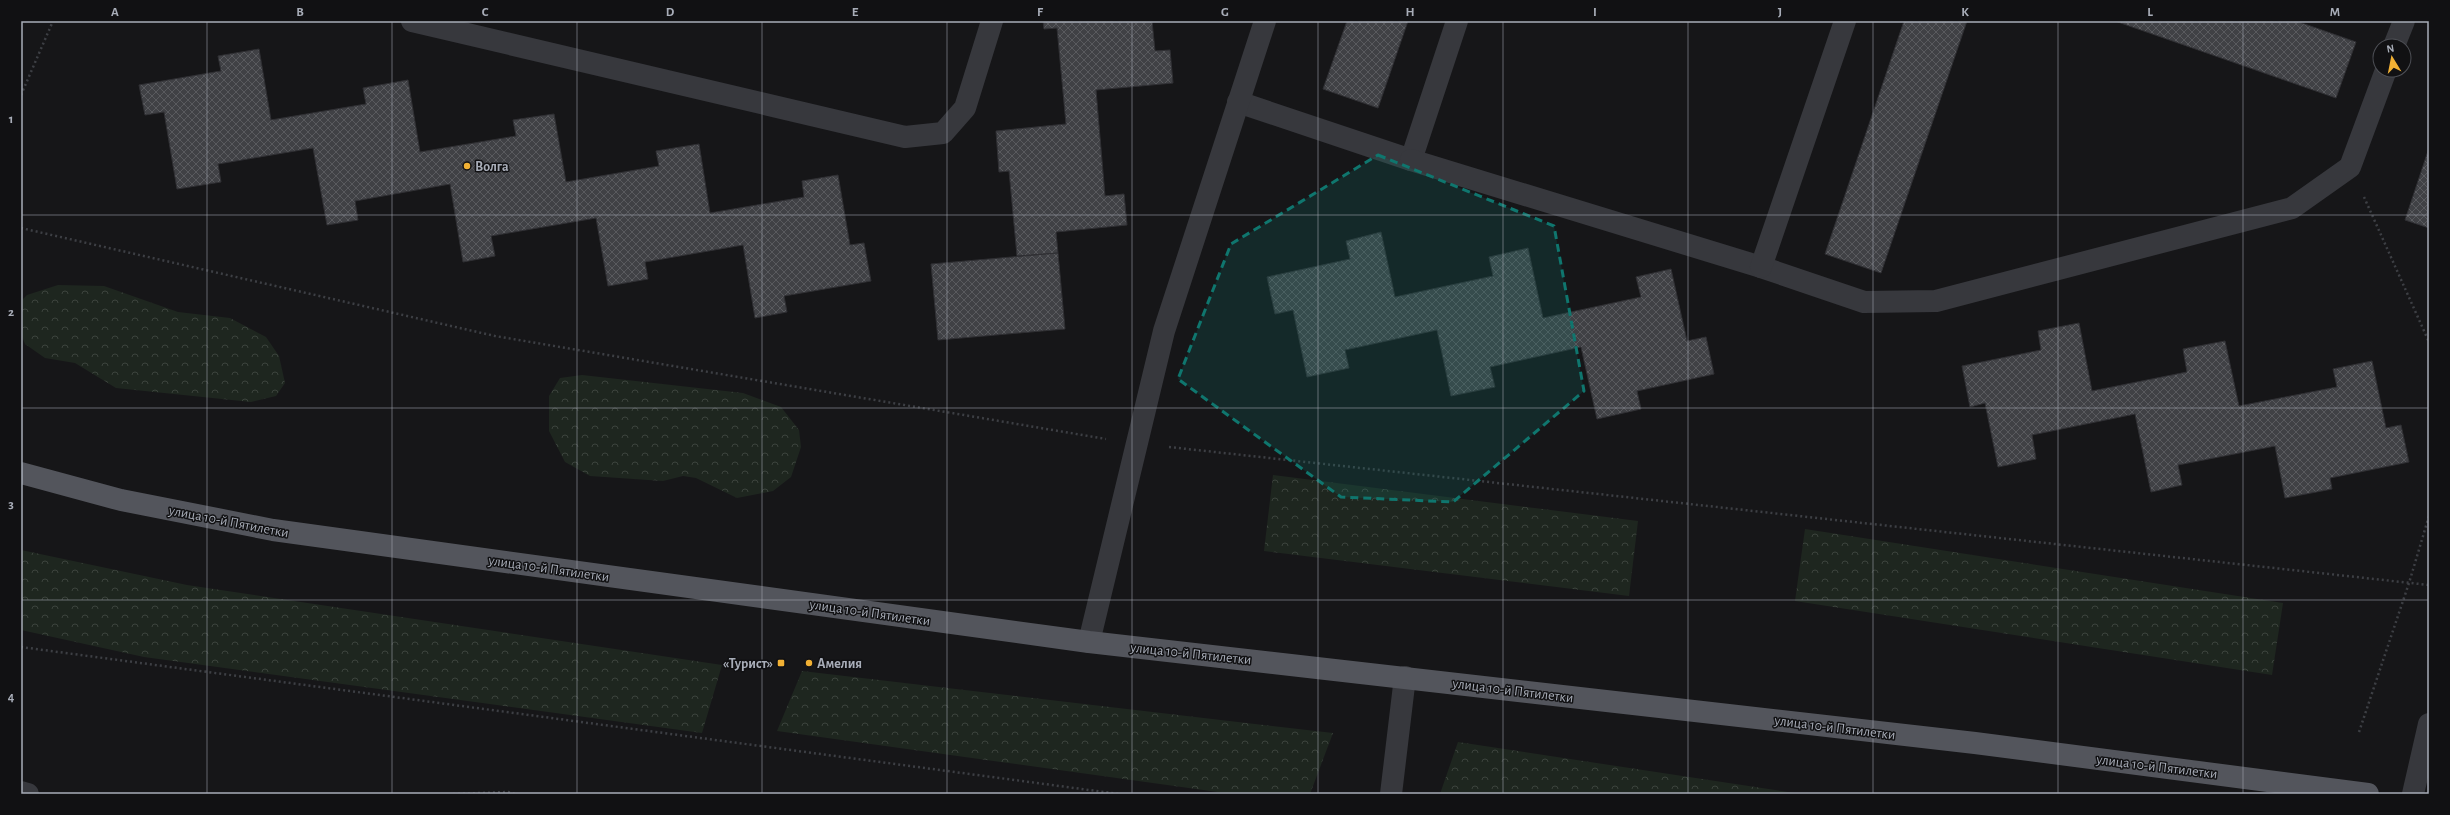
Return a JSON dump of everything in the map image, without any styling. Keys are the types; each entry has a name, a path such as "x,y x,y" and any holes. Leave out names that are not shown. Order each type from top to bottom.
{"main road":[{"name":"улица 10-й Пятилетки","path":"21,473 121,500 273,530 1089,642 1975,743 2368,794"}],"street":[{"path":"412,21 905,137 943,133 965,108 992,21"},
{"path":"1089,642 1164,331 1265,21"},
{"path":"1411,160 1457,21"},
{"path":"1761,267 1845,21"},
{"path":"2397,38 2404,21"},
{"path":"1238,102 1411,160 1761,267 1864,302 1936,301 2292,208 2350,167 2383,78"},
{"path":"1391,794 1405,677"},
{"path":"2413,794 2429,724"},
{"path":"21,792 28,794"}],"path":[{"path":"21,95 54,21"},
{"path":"2350,167 2429,342"},
{"path":"21,228 495,336 1136,444 2428,585"},
{"path":"2359,732 2409,583 2429,516"},
{"path":"21,647 1119,794"},
{"path":"453,794 508,792 515,794"}],"highlighted area":[{"path":"1378,155 1554,226 1584,391 1453,502 1341,497 1178,379 1231,244"}],"green space":[{"path":"58,285 104,286 178,312 230,318 266,337 279,356 285,383 276,396 251,402 116,388 75,363 45,358 25,344 21,334 21,301 27,295"},
{"path":"582,375 743,393 781,407 799,430 801,447 791,477 773,491 737,498 696,478 683,476 663,481 590,476 565,462 549,431 549,396 560,378"},
{"path":"1273,475 1638,521 1629,596 1264,551"},
{"path":"1805,529 2283,603 2272,675 1795,601"},
{"path":"21,550 187,585 722,665 702,733 144,657 21,630"},
{"path":"802,671 1333,733 1310,794 1232,794 777,731"},
{"path":"1458,742 1801,794 1440,794"}],"building":[{"path":"1043,21 1152,21 1155,51 1170,50 1173,83 1096,90 1105,196 1124,194 1127,225 1056,232 1058,253 1017,256 1009,171 999,172 996,131 1066,124 1057,28 1044,29"},
{"path":"1347,21 1408,21 1378,108 1323,89"},
{"path":"1904,21 1967,21 1881,273 1825,254"},
{"path":"2115,21 2296,21 2356,42 2336,98"},
{"path":"259,49 271,120 366,104 363,88 408,80 420,152 516,136 513,120 554,114 566,182 659,166 656,151 699,144 710,213 804,197 802,181 838,175 850,245 864,243 871,281 784,296 787,312 755,318 743,245 645,262 648,279 608,286 596,218 491,236 495,256 463,262 450,184 355,201 358,220 327,225 313,148 218,164 221,182 177,189 164,112 145,115 139,85 221,71 218,56"},
{"path":"2429,148 2429,228 2405,220"},
{"path":"1381,232 1395,297 1493,276 1489,257 1528,248 1543,318 1641,297 1636,277 1671,269 1687,341 1706,337 1714,374 1637,391 1641,409 1597,419 1581,347 1490,367 1495,387 1451,396 1437,330 1345,350 1349,368 1307,377 1293,310 1275,314 1267,277 1350,259 1346,241"},
{"path":"1058,253 1065,329 938,340 931,264"},
{"path":"2079,323 2092,391 2187,372 2183,349 2225,341 2239,406 2337,387 2333,369 2372,361 2386,428 2401,425 2409,462 2330,478 2332,489 2285,498 2275,446 2178,465 2182,485 2151,492 2135,414 2032,435 2036,459 1998,467 1985,403 1970,407 1962,366 2041,350 2038,331"}],"place":[{"name":"Волга","path":"467,166"},
{"name":"«Турист»","path":"781,663"},
{"name":"Амелия","path":"809,663"}]}
